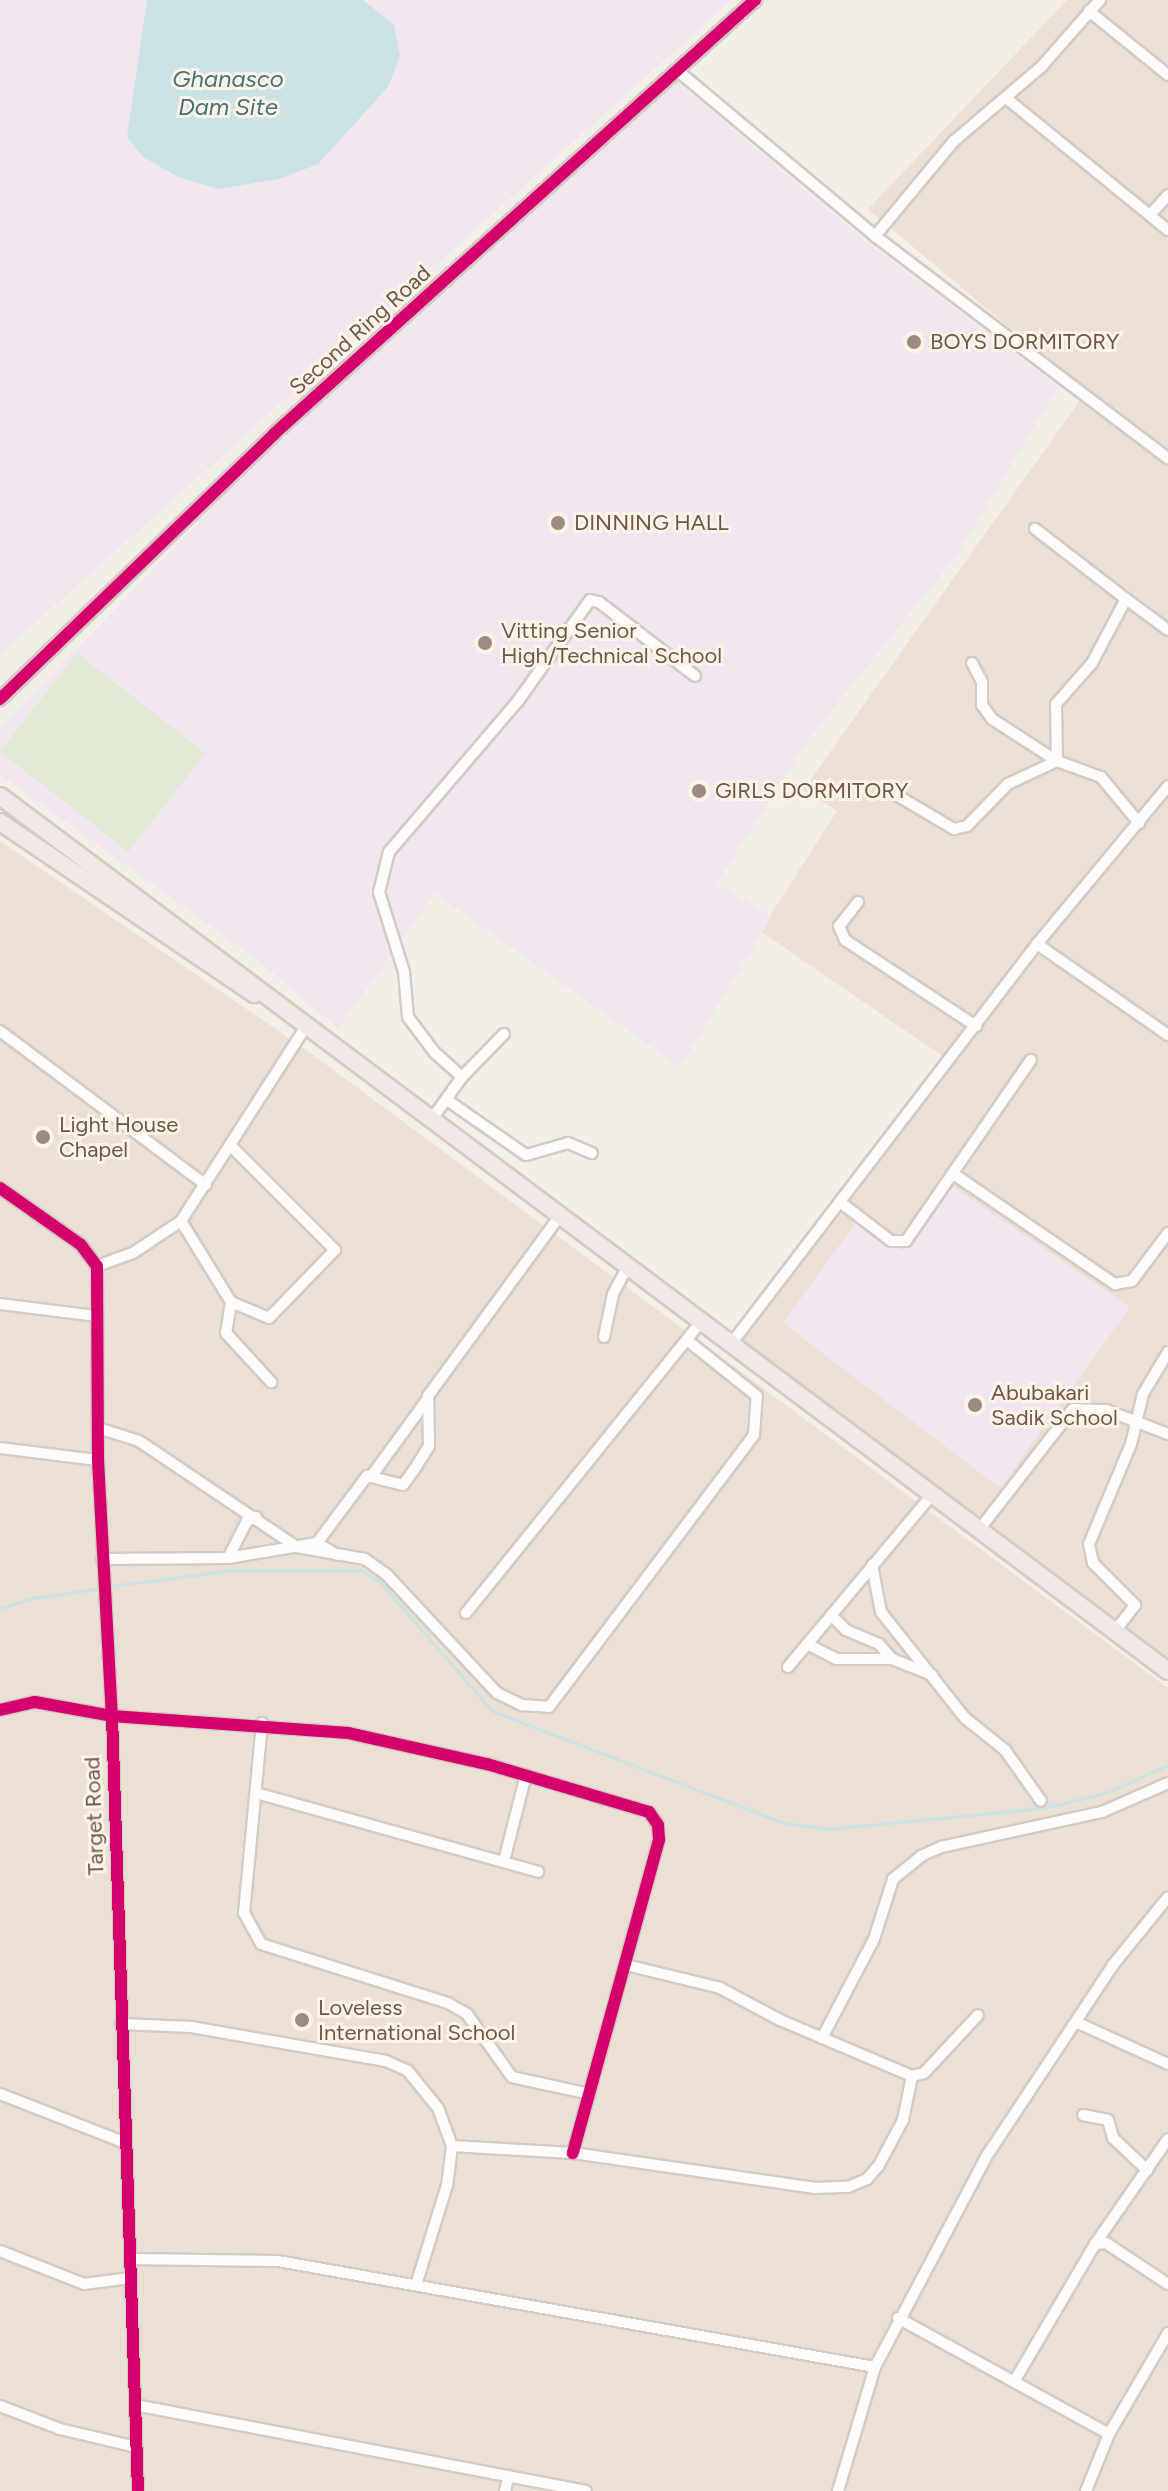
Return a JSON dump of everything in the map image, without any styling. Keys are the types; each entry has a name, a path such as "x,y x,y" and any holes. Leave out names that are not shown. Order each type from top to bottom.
{"highway":[{"path":"0,796 305,1028 561,1214 1168,1671"},
{"path":"0,822 231,983 276,1006"}],"street":[{"name":"Second Ring Road","path":"0,699 274,434 755,0"},
{"path":"875,236 954,141 1006,98 1100,0"},
{"path":"1089,11 1168,75"},
{"path":"678,71 875,236 1168,458"},
{"path":"1006,98 1168,230"},
{"path":"1150,215 1168,195"},
{"path":"1035,529 1168,630"},
{"path":"1057,761 1056,704 1092,663 1126,599"},
{"path":"462,1077 435,1053 408,1017 404,972 379,892 389,852 518,701 590,600 599,602 695,676"},
{"path":"972,663 982,682 982,705 992,719 1057,761 1101,777 1139,823"},
{"path":"888,790 954,829 967,826 1008,784 1057,761"},
{"path":"731,1344 1037,944 1168,786"},
{"path":"858,902 839,926 845,940 976,1026"},
{"path":"1037,944 1168,1035"},
{"path":"0,1188 81,1245 97,1266 133,1253 181,1221 305,1028"},
{"path":"0,1031 206,1185"},
{"path":"432,1119 462,1077 504,1034"},
{"path":"840,1202 899,1244 955,1175 1031,1060"},
{"path":"447,1100 526,1155 568,1143 592,1153"},
{"path":"181,1221 231,1302 269,1318 277,1315 335,1250 230,1145"},
{"path":"955,1175 1115,1284 1132,1281 1168,1233"},
{"path":"102,1562 228,1558 317,1543 327,1535 334,1514 373,1474 561,1214"},
{"name":"Target Road","path":"97,1266 98,1460 112,1716 123,2142 138,2491"},
{"path":"604,1337 613,1294 628,1266"},
{"path":"231,1302 226,1333 271,1382"},
{"path":"0,1304 96,1316"},
{"path":"466,1613 701,1322"},
{"path":"98,1428 139,1441 297,1547 365,1559 387,1575 497,1693 522,1705 549,1707 754,1435 757,1396 688,1341"},
{"path":"1115,1631 1135,1605 1093,1563 1089,1544 1137,1423 1143,1394 1168,1352"},
{"path":"373,1474 403,1485 419,1464 430,1436 426,1401"},
{"path":"979,1530 1065,1415 1073,1409 1106,1410 1168,1434"},
{"path":"0,1448 98,1460"},
{"path":"788,1667 932,1495"},
{"path":"228,1558 247,1521 256,1517"},
{"path":"317,1543 338,1556"},
{"path":"872,1565 881,1612 965,1718 1005,1750 1041,1801"},
{"path":"831,1615 846,1630 879,1644 892,1659"},
{"path":"807,1644 836,1659 892,1659 934,1676"},
{"path":"0,1710 35,1702 112,1716 262,1723 348,1733 526,1775 631,1803 649,1812 658,1825 659,1840 573,2153"},
{"path":"262,1723 244,1913 261,1944 448,2003 467,2014 512,2077 590,2094"},
{"path":"504,1861 526,1775"},
{"path":"822,2038 874,1939 893,1879 921,1856 941,1847 1102,1812 1168,1783"},
{"path":"256,1793 538,1872"},
{"path":"838,2491 875,2367 898,2318 988,2154 1078,2023 1113,1965 1168,1897"},
{"path":"626,1965 700,1980 822,2038 912,2076 924,2073 978,2015"},
{"path":"1078,2023 1168,2064"},
{"path":"121,2024 191,2027 386,2061 425,2087 452,2146 447,2185 417,2282"},
{"path":"452,2146 573,2153 815,2188 848,2187 867,2179 879,2165 903,2120 912,2076"},
{"path":"0,2094 123,2142"},
{"path":"1083,2115 1108,2120 1113,2138 1147,2170"},
{"path":"1015,2380 1095,2244 1168,2139"},
{"path":"1095,2244 1106,2243 1168,2284"},
{"path":"0,2251 84,2284 131,2278"},
{"path":"130,2259 278,2261 417,2282 875,2367"},
{"path":"898,2318 1109,2434"},
{"path":"1086,2491 1109,2434 1168,2333"},
{"path":"135,2405 508,2479 586,2491"},
{"path":"0,2406 60,2429 137,2447"},
{"path":"505,2491 508,2479"}],"shaded area":[{"path":"0,0 731,0 0,654"},
{"path":"1067,0 1168,0 1168,1663 740,1338 951,1062 760,931 837,811 803,790 1086,392 868,209"},
{"name":"Vitting Senior High/Technical School","path":"676,81 856,234 1058,387 956,556 812,734 716,884 772,916 680,1067 435,893 338,1028 258,960 0,774 0,729 264,454"},
{"path":"0,841 305,1049 1168,1688 1168,2491 0,2491"},
{"name":"Abubakari Sadik School","path":"952,1186 1130,1307 1000,1488 783,1323 857,1221 902,1251"}],"green space":[{"path":"77,653 205,753 128,852 0,752"}],"water":[{"name":"Ghanasco Dam Site","path":"147,0 363,0 394,25 400,56 388,87 318,164 279,179 218,189 178,177 142,156 127,137"}],"waterway":[{"path":"110,1586 234,1570 361,1570 380,1582 492,1711 784,1823 828,1829 1044,1808 1108,1792 1168,1765"},
{"path":"0,1608 32,1598 102,1588"}],"cycle path":[{"path":"0,699 274,434 755,0"},
{"path":"0,1188 81,1245 97,1266 98,1460 112,1716 138,2491"},
{"path":"0,1710 35,1702 112,1716 348,1733 487,1764 649,1812 658,1825 659,1840 573,2153"}],"place":[{"name":"BOYS DORMITORY","path":"914,342"},
{"name":"DINNING HALL","path":"558,523"},
{"name":"Vitting Senior High/Technical School","path":"485,643"},
{"name":"GIRLS DORMITORY","path":"699,791"},
{"name":"Light House Chapel","path":"43,1137"},
{"name":"Abubakari Sadik School","path":"975,1405"},
{"name":"Loveless International School","path":"302,2020"}]}
